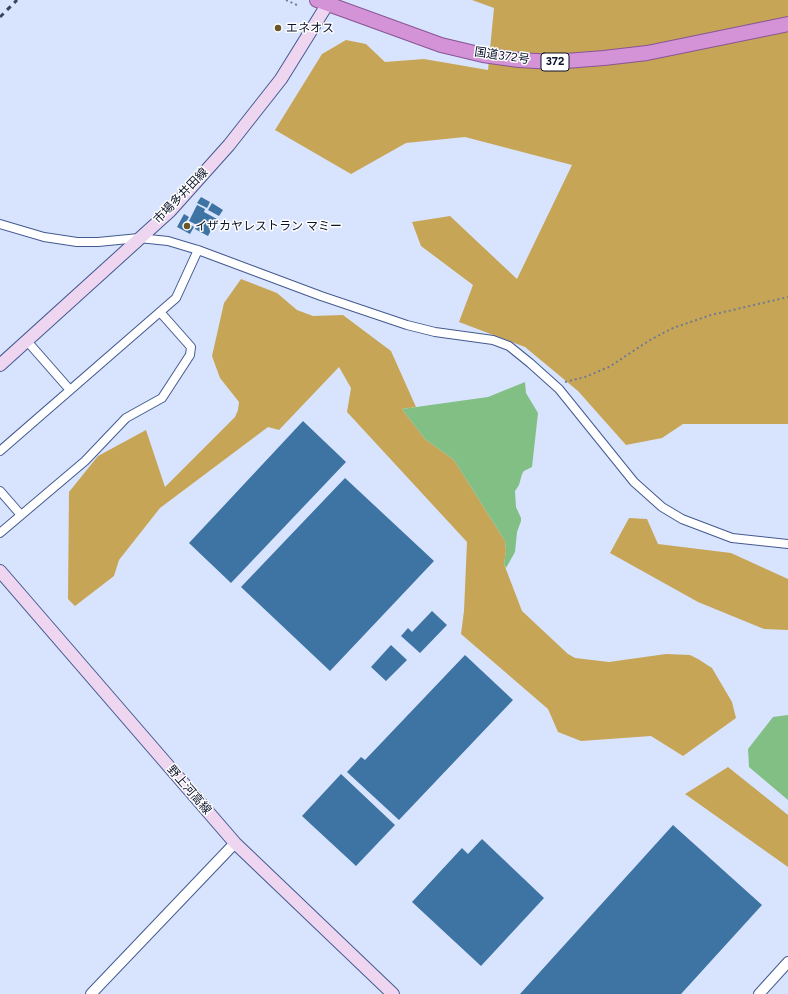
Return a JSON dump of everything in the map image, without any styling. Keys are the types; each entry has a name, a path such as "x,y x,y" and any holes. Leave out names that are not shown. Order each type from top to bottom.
{"highway":[{"name":"国道372号","path":"325,1 441,45 483,55 519,60 553,62 647,53 788,24"}],"main road":[{"name":"市場多井田線","path":"0,365 170,211 229,145 281,79 325,1"},
{"name":"野上河高線","path":"0,571 235,843 393,994"}],"street":[{"path":"0,224 44,237 77,242 98,242 139,238 168,241 198,250 321,296 407,325 435,332 493,340 509,346 530,362 555,385 634,482 662,507 682,519 732,538 788,544"},
{"path":"0,451 176,298 198,250"},
{"path":"0,533 86,461 126,418 162,398 190,355 191,347 160,312"},
{"path":"28,341 70,390"},
{"path":"0,491 21,515"},
{"path":"91,994 235,843"},
{"path":"759,994 788,962"}],"path":[{"path":"286,0 299,6"},
{"path":"555,385 585,377 609,367 650,340 673,328 711,315 788,297"}],"shaded area":[{"path":"472,0 788,0 788,424 683,424 662,438 626,445 578,391 525,347 459,322 473,285 421,246 412,222 450,216 517,279 572,165 465,137 406,143 351,174 275,130 322,54 346,40 366,44 385,62 424,59 488,70 494,8"},
{"path":"241,279 277,293 297,310 313,316 343,315 391,351 416,407 402,409 425,439 454,460 505,541 506,551 504,564 522,611 568,654 575,658 609,662 666,654 690,655 712,668 732,702 736,718 683,756 651,736 581,741 558,732 548,709 461,634 464,611 467,542 347,412 351,388 339,367 279,430 268,427 160,508 119,560 114,576 75,606 68,599 69,492 98,456 146,430 165,487 235,417 239,402 220,378 212,356 224,303"},
{"path":"525,382 526,393 538,413 532,467 524,471 515,491 516,507 521,521 517,532 515,552 506,568 504,564 506,551 505,541 454,460 425,439 402,409 488,397"},
{"path":"629,518 647,519 658,544 731,553 788,579 788,630 764,629 698,602 610,553"},
{"path":"788,715 788,800 749,767 748,749 773,717"},
{"path":"728,767 788,815 788,867 685,794"}],"building":[{"path":"201,197 210,202 207,208 197,203"},
{"path":"212,203 223,210 219,216 208,210"},
{"path":"197,205 205,209 204,212 217,219 208,236 195,229 197,225 189,221"},
{"path":"184,214 189,217 186,222 194,227 190,234 177,227"},
{"path":"303,421 346,462 231,583 189,543"},
{"path":"345,478 434,561 330,671 241,587"},
{"path":"432,611 447,625 420,653 401,636 408,628 412,632"},
{"path":"391,645 407,660 386,681 371,667"},
{"path":"465,655 513,700 399,820 347,772 361,757 365,760"},
{"path":"341,774 395,825 356,866 302,816"},
{"path":"673,825 762,905 681,994 520,994"},
{"path":"482,839 544,898 481,966 412,902 462,848 468,854"}],"railway":[{"path":"0,17 17,0"}],"place":[{"name":"エネオス","path":"278,28"},
{"name":"イザカヤレストラン マミー","path":"187,226"}]}
